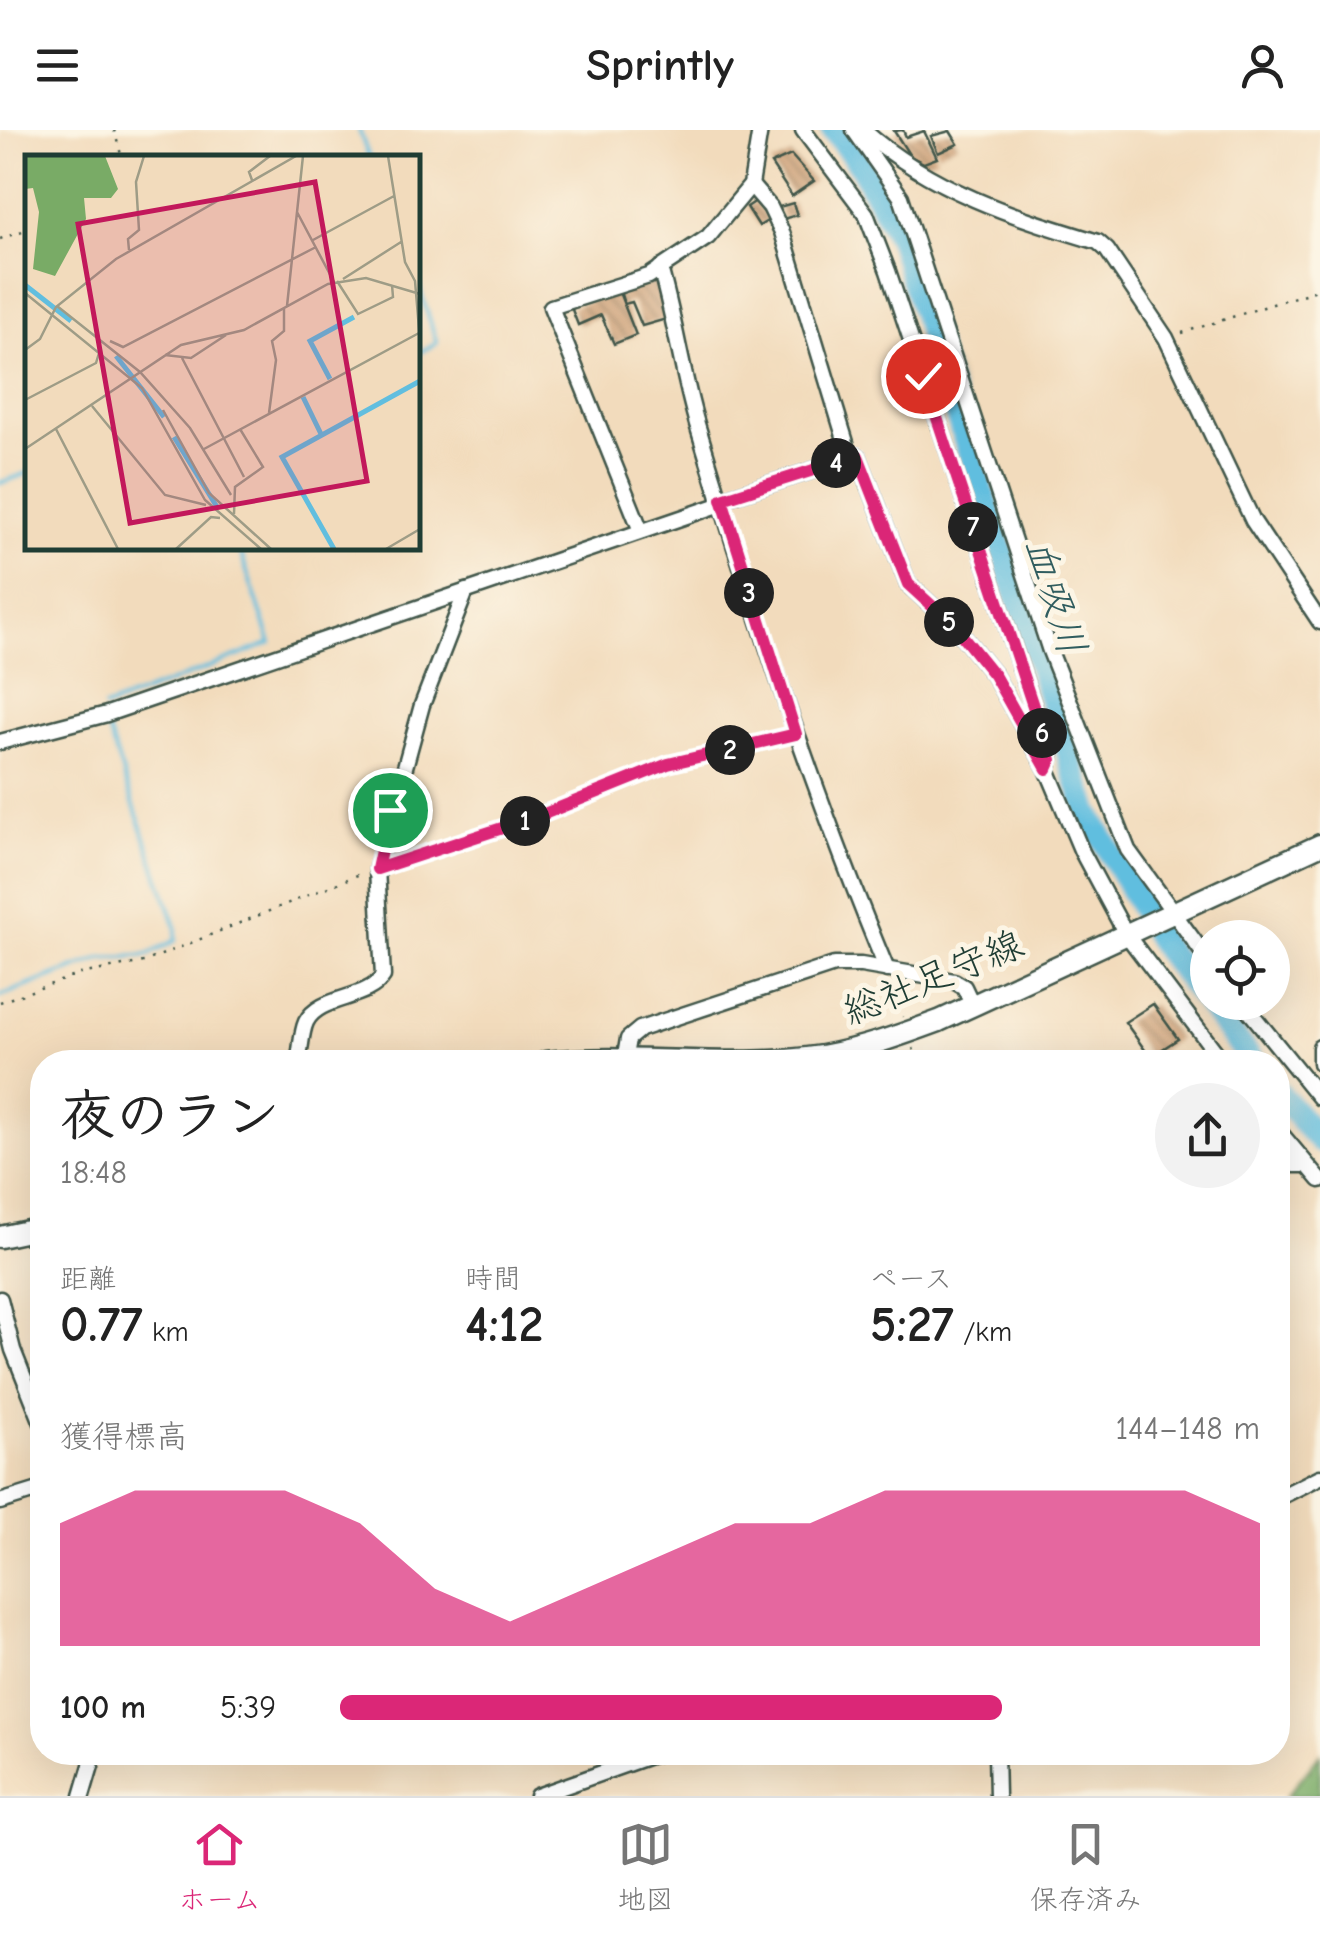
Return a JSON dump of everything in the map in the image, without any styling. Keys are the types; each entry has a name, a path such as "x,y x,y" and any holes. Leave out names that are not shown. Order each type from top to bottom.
{"main road":[{"name":"総社足守線","path":"848,1050 875,1044 972,1004 1320,845"},
{"path":"0,1237 30,1231"}],"street":[{"path":"641,531 551,307 660,268 708,237 751,185 760,130"},
{"path":"803,130 866,214 888,271 1051,760 1047,769"},
{"path":"854,130 901,196 1050,651 1128,850 1169,914 1190,939"},
{"path":"863,130 913,171 1005,215 1098,242 1166,338 1254,520 1320,622"},
{"path":"751,185 770,207 782,232 850,458"},
{"path":"660,268 696,421 796,734 887,970"},
{"path":"0,742 107,714 716,506 722,499 858,456 908,584 956,628 994,675 1047,769 1082,852 1130,932 1214,1050"},
{"path":"300,1050 305,1024 312,1014 373,988 383,976 377,869 422,705 466,591"},
{"path":"626,1050 628,1039 640,1029 834,965 954,981 964,987 972,1004"},
{"path":"1257,1020 1281,1050"},
{"path":"1320,1047 1320,1063"},
{"path":"1290,1061 1320,1098"},
{"path":"1290,1145 1320,1180"},
{"path":"1290,1162 1306,1165"},
{"path":"0,1300 13,1350 30,1393"},
{"path":"1290,1492 1320,1477"},
{"path":"0,1502 30,1493"},
{"path":"82,1796 91,1765"},
{"path":"537,1796 624,1765"},
{"path":"996,1765 997,1796"}],"path":[{"path":"114,130 121,155"},
{"path":"0,239 25,229"},
{"path":"1166,338 1320,288"},
{"path":"0,1002 93,970 144,962 377,869 539,816 668,764 796,734"}],"green space":[{"path":"1320,1754 1320,1796 1287,1796"}],"building":[{"path":"903,130 906,137 924,131 937,158 924,163 910,156 894,131"},
{"path":"950,131 958,144 938,153 931,136"},
{"path":"791,155 814,181 792,196 771,164"},
{"path":"756,201 769,220 759,226 747,207"},
{"path":"793,203 797,215 783,219 779,207"},
{"path":"657,280 670,318 642,326 632,302 624,304 620,291"},
{"path":"619,292 636,335 614,344 601,315 578,325 571,307"},
{"path":"1153,1004 1178,1039 1161,1050 1145,1050 1125,1022"}],"waterway":[{"path":"359,130 368,155"},
{"name":"血吸川","path":"833,130 860,164 899,238 1088,813 1164,948 1244,1050"},
{"path":"420,290 437,343 420,352"},
{"path":"0,483 25,474"},
{"path":"104,708 271,643 240,550"},
{"path":"0,996 100,959 148,955 176,940 176,927 104,719"},
{"name":"血吸川","path":"1290,1107 1320,1141"}],"route":[{"path":"390,810 377,869 539,816 668,764 796,734 744,579 722,499 858,456 908,584 956,628 994,675 1047,769 1051,760 923,376"}]}
